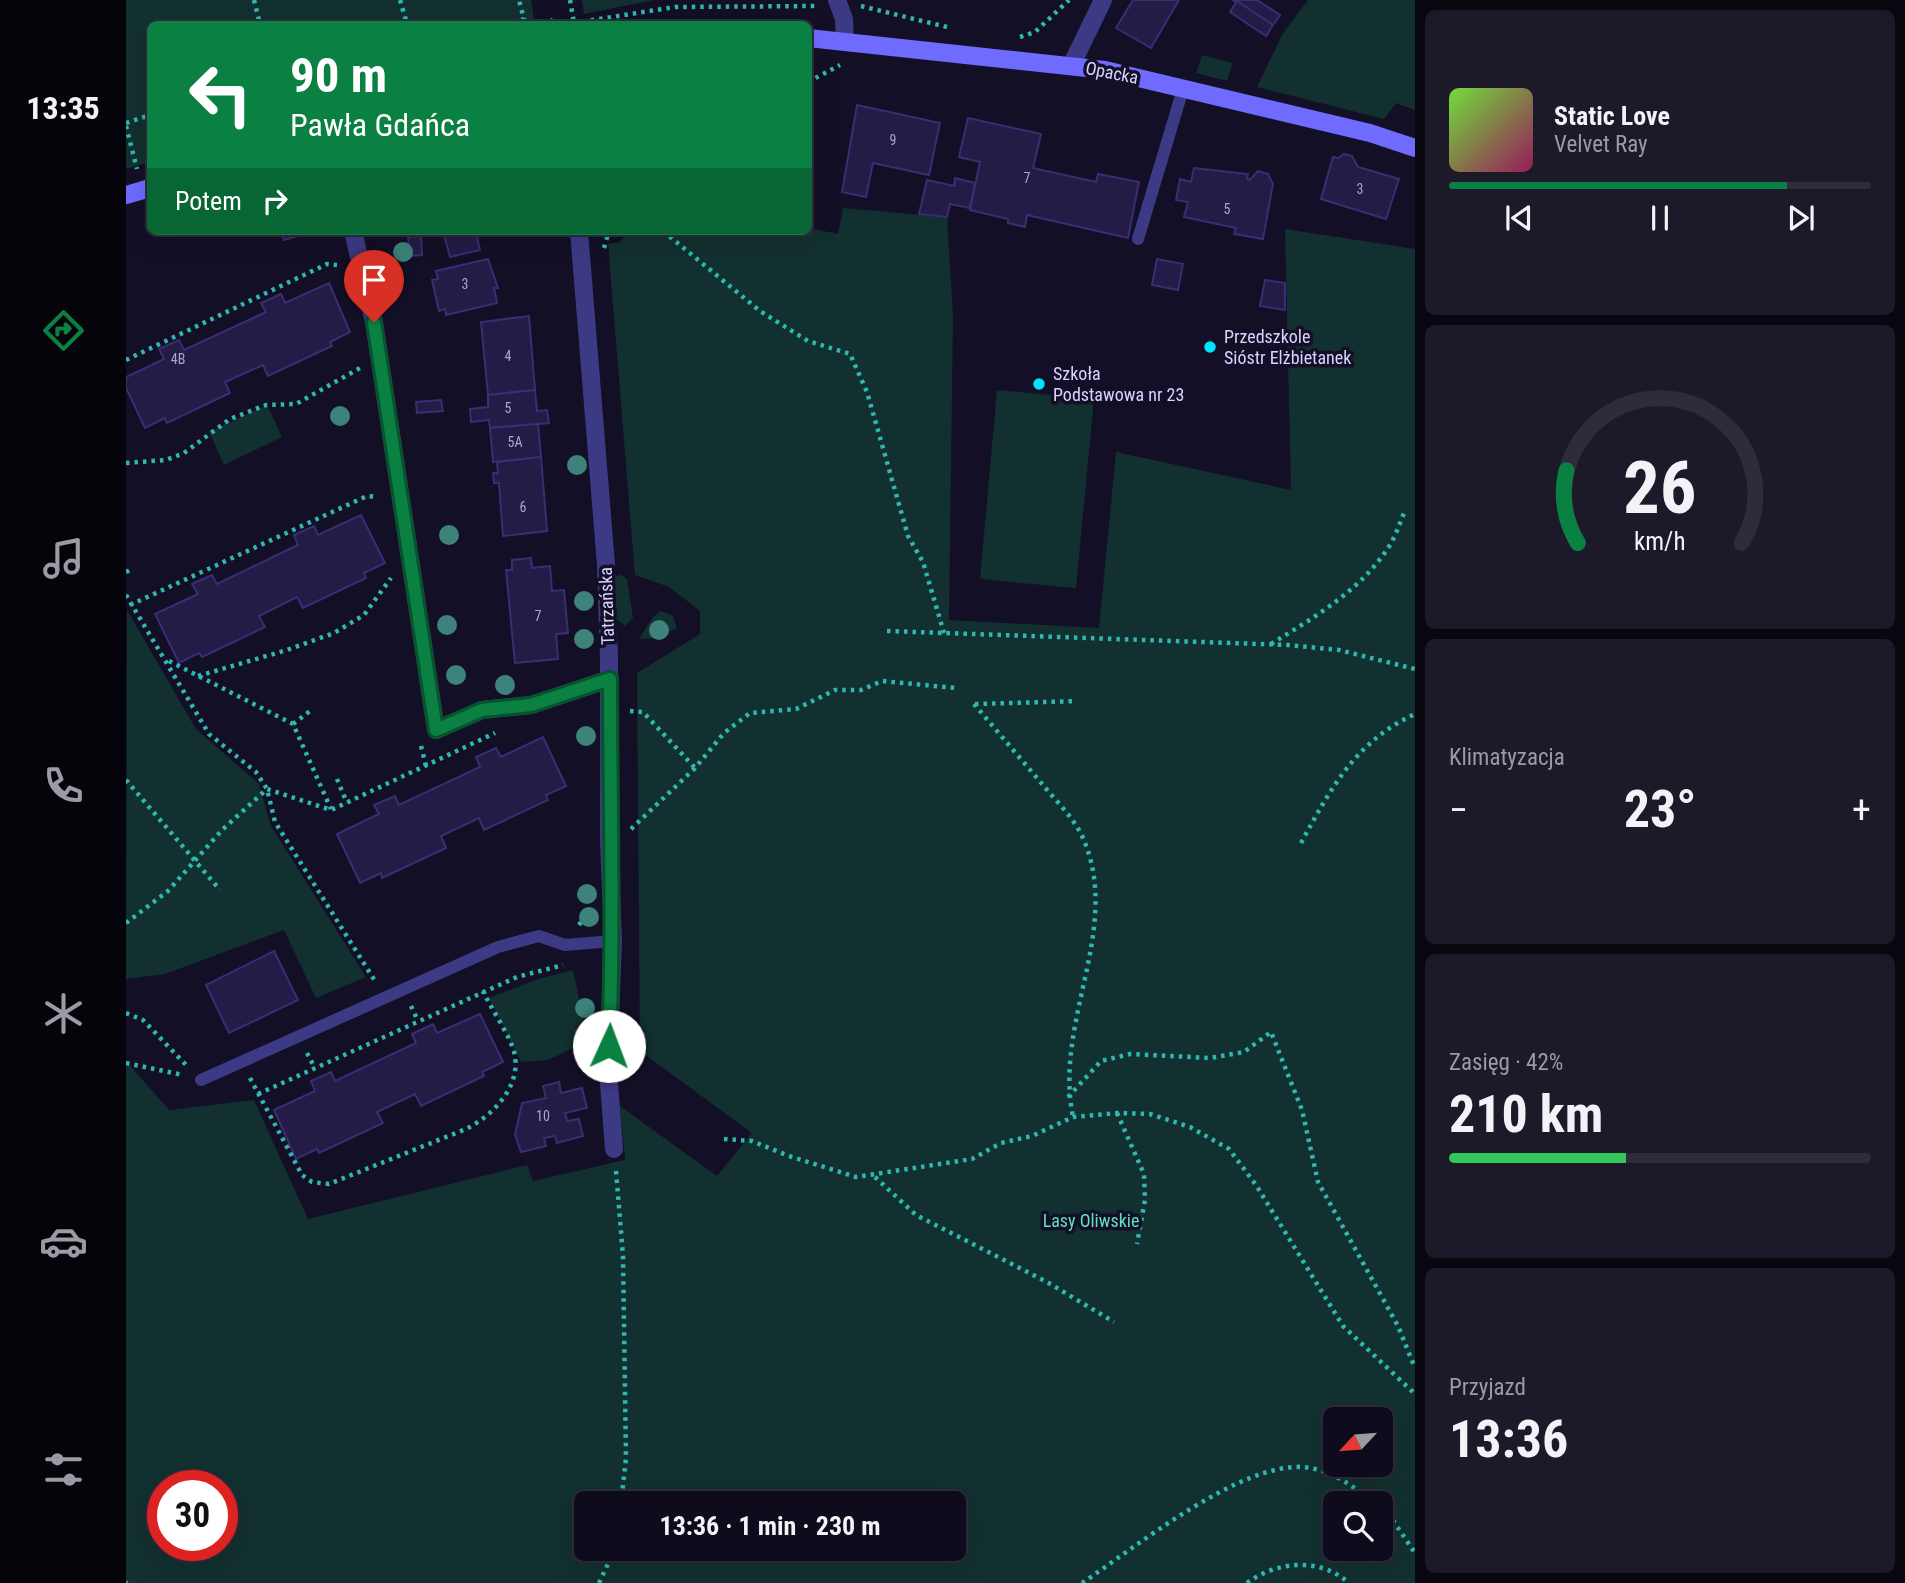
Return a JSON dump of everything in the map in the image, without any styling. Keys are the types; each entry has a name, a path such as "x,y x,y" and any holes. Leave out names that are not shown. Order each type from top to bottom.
{"street":[{"path":"1071,66 1103,0"},
{"path":"838,2 845,41"},
{"name":"Opacka","path":"812,38 988,60 1105,70 1370,133 1415,148"},
{"path":"126,195 147,189"},
{"path":"354,235 374,322 436,730 482,710 531,705 610,679"},
{"name":"Tatrzańska","path":"579,235 606,565 610,679 609,841 613,941 608,1070 614,1149"}],"lane":[{"path":"1138,239 1184,89"},
{"path":"201,1080 469,958 539,936 565,945 613,941"}],"path":[{"path":"254,0 259,21"},
{"path":"400,0 406,21"},
{"path":"516,21 524,19 519,0"},
{"path":"570,0 573,21"},
{"path":"807,0 813,6"},
{"path":"1010,41 1035,32 1069,0"},
{"path":"591,21 675,7 813,6 838,2 868,6 935,26 960,29"},
{"path":"812,80 850,60"},
{"path":"138,172 126,124 147,116"},
{"path":"668,235 760,311 808,341 850,354 867,392 908,536 923,562 944,632"},
{"path":"126,360 327,264 333,263 340,267"},
{"path":"359,357 363,382"},
{"path":"126,463 166,460 184,453 230,419 266,405 296,404 361,368"},
{"path":"130,605 367,496 377,497"},
{"path":"1270,644 1325,610 1356,584 1388,548 1404,513"},
{"path":"198,676 334,633 364,615 391,578"},
{"path":"126,595 168,661 209,734 256,772 267,789 275,822 385,997"},
{"path":"887,631 1270,644 1339,650 1415,668"},
{"path":"168,661 293,724 331,810"},
{"path":"609,841 631,830 695,768 724,733 750,713 796,709 835,690 861,690 882,681 956,688"},
{"path":"1073,1117 1068,1097 1071,1040 1094,933 1096,902 1092,862 1080,833 1067,815 974,704 1077,701"},
{"path":"610,710 643,712 695,768"},
{"path":"293,724 310,711"},
{"path":"1301,843 1326,797 1360,749 1395,724 1415,714"},
{"path":"267,789 331,810 507,728"},
{"path":"337,779 347,803"},
{"path":"126,780 220,890"},
{"path":"126,923 168,891 194,860 267,789"},
{"path":"258,1094 483,991 517,977 568,964"},
{"path":"241,1060 292,1161 312,1182 330,1184 466,1129 493,1112 513,1077 515,1055 483,991"},
{"path":"126,1013 143,1020 201,1080"},
{"path":"1068,1097 1101,1061 1129,1054 1210,1058 1244,1052 1271,1032 1302,1110 1318,1182 1398,1326 1415,1368"},
{"path":"126,1063 201,1080"},
{"path":"1117,1113 1144,1174 1145,1200 1137,1244"},
{"path":"724,1139 752,1141 856,1177 874,1176 930,1163 949,1164 972,1159 1001,1143 1032,1136 1073,1117 1117,1113 1150,1114 1190,1127 1228,1149 1256,1185 1343,1326 1415,1394"},
{"path":"614,1149 623,1256 626,1458 622,1491"},
{"path":"874,1176 916,1216 1047,1282 1114,1322"},
{"path":"1082,1583 1228,1487 1264,1471 1304,1467 1328,1473 1359,1491"},
{"path":"1393,1520 1415,1553"},
{"path":"598,1583 609,1561"},
{"path":"1247,1583 1257,1575 1290,1564 1318,1566 1338,1573 1349,1583"}],"green space":[{"path":"126,0 531,0 534,21 147,21 147,163 126,169"},
{"path":"582,0 654,0 584,14"},
{"path":"1308,0 1415,0 1415,110 1396,103 1384,119 1257,87 1283,33"},
{"path":"1202,55 1233,63 1227,81 1196,73"},
{"name":"Lasy Oliwskie","path":"843,208 947,217 953,316 949,620 1099,628 1116,452 1291,490 1285,229 1415,249 1415,1583 126,1583 126,1061 169,1110 254,1100 308,1219 527,1165 533,1181 625,1160 620,1106 717,1176 752,1133 640,1051 637,673 700,634 700,611 669,587 635,575 608,244 620,242 626,235 812,235 812,229 838,234"},
{"path":"997,390 1094,399 1076,588 980,579"},
{"path":"267,405 282,437 224,465 209,432"},
{"path":"621,575 627,579 633,618 625,626 615,618 615,576"},
{"path":"127,610 196,729 259,784 271,826 366,977 316,998 284,930 165,974 126,979"},
{"path":"661,611 673,616 677,628 658,638 639,639 653,617"},
{"path":"573,970 588,1041 548,1060 521,1062 489,998 538,979"}],"building":[{"path":"1133,0 1179,0 1151,48 1116,28"},
{"path":"1233,0 1257,0 1280,15 1273,25"},
{"path":"1237,1 1273,25 1266,36 1230,12"},
{"path":"857,105 940,123 929,175 873,163 866,197 842,192"},
{"path":"968,118 1041,134 1033,168 1096,182 1098,174 1139,182 1128,238 1027,215 1025,227 1008,223 1008,219 970,210 980,162 959,157"},
{"path":"1344,154 1352,156 1358,167 1399,179 1386,219 1321,199 1333,157 1338,158"},
{"path":"1194,168 1248,174 1247,179 1250,180 1258,171 1268,174 1273,184 1263,239 1234,234 1236,228 1184,217 1188,202 1176,200 1180,179 1191,182"},
{"path":"955,178 975,183 970,208 950,204 947,217 919,214 927,180 954,186"},
{"path":"282,235 302,235 284,240"},
{"path":"444,235 485,235 477,237 480,250 450,257"},
{"path":"421,236 422,255 410,256 408,237"},
{"path":"488,259 498,288 494,288 497,303 446,315 445,309 439,311 432,280 438,279 436,271"},
{"path":"1157,259 1183,264 1178,290 1152,285"},
{"path":"1265,280 1285,283 1285,310 1260,306"},
{"path":"329,283 350,332 330,342 332,346 268,376 263,365 225,382 230,393 167,423 165,418 145,428 126,388 126,377 164,359 159,349 179,340 184,350 266,312 261,303 281,294 285,303"},
{"path":"529,316 535,390 488,395 481,322"},
{"path":"535,390 537,411 547,410 549,423 490,428 489,420 471,422 470,409 488,407 488,395"},
{"path":"441,400 443,411 417,413 416,402"},
{"path":"538,424 541,457 493,462 490,428"},
{"path":"541,457 547,531 503,536 499,483 494,483 493,473 498,473 497,462"},
{"path":"361,515 385,563 364,573 366,578 303,608 297,597 259,616 265,627 202,657 199,653 179,663 155,614 198,594 192,584 212,575 217,584 298,545 294,535 314,526 318,535"},
{"path":"531,558 532,568 550,566 552,591 564,590 568,633 556,634 558,659 515,663 506,570 512,570 512,560"},
{"path":"543,737 566,786 546,795 548,800 484,830 479,818 441,836 446,848 382,878 381,873 360,883 337,834 379,814 374,805 395,796 399,805 480,767 476,757 496,748 501,757"},
{"path":"274,951 298,1000 229,1033 206,985"},
{"path":"480,1014 503,1062 482,1072 484,1076 421,1106 415,1094 377,1112 383,1123 319,1153 317,1149 296,1159 274,1110 315,1091 311,1081 331,1072 335,1081 416,1043 412,1034 433,1024 437,1033"},
{"path":"559,1082 561,1093 582,1088 587,1108 565,1113 567,1121 579,1119 583,1136 557,1143 555,1136 544,1138 546,1146 521,1152 515,1135 522,1103 546,1098 543,1086"}],"place":[{"name":"Przedszkole Sióstr Elżbietanek","path":"1210,347"},
{"name":"Szkoła Podstawowa nr 23","path":"1039,384"}],"route":[{"path":"374,322 392,456 436,730 482,710 531,705 610,679 609,841 613,941 609,1046"}]}
